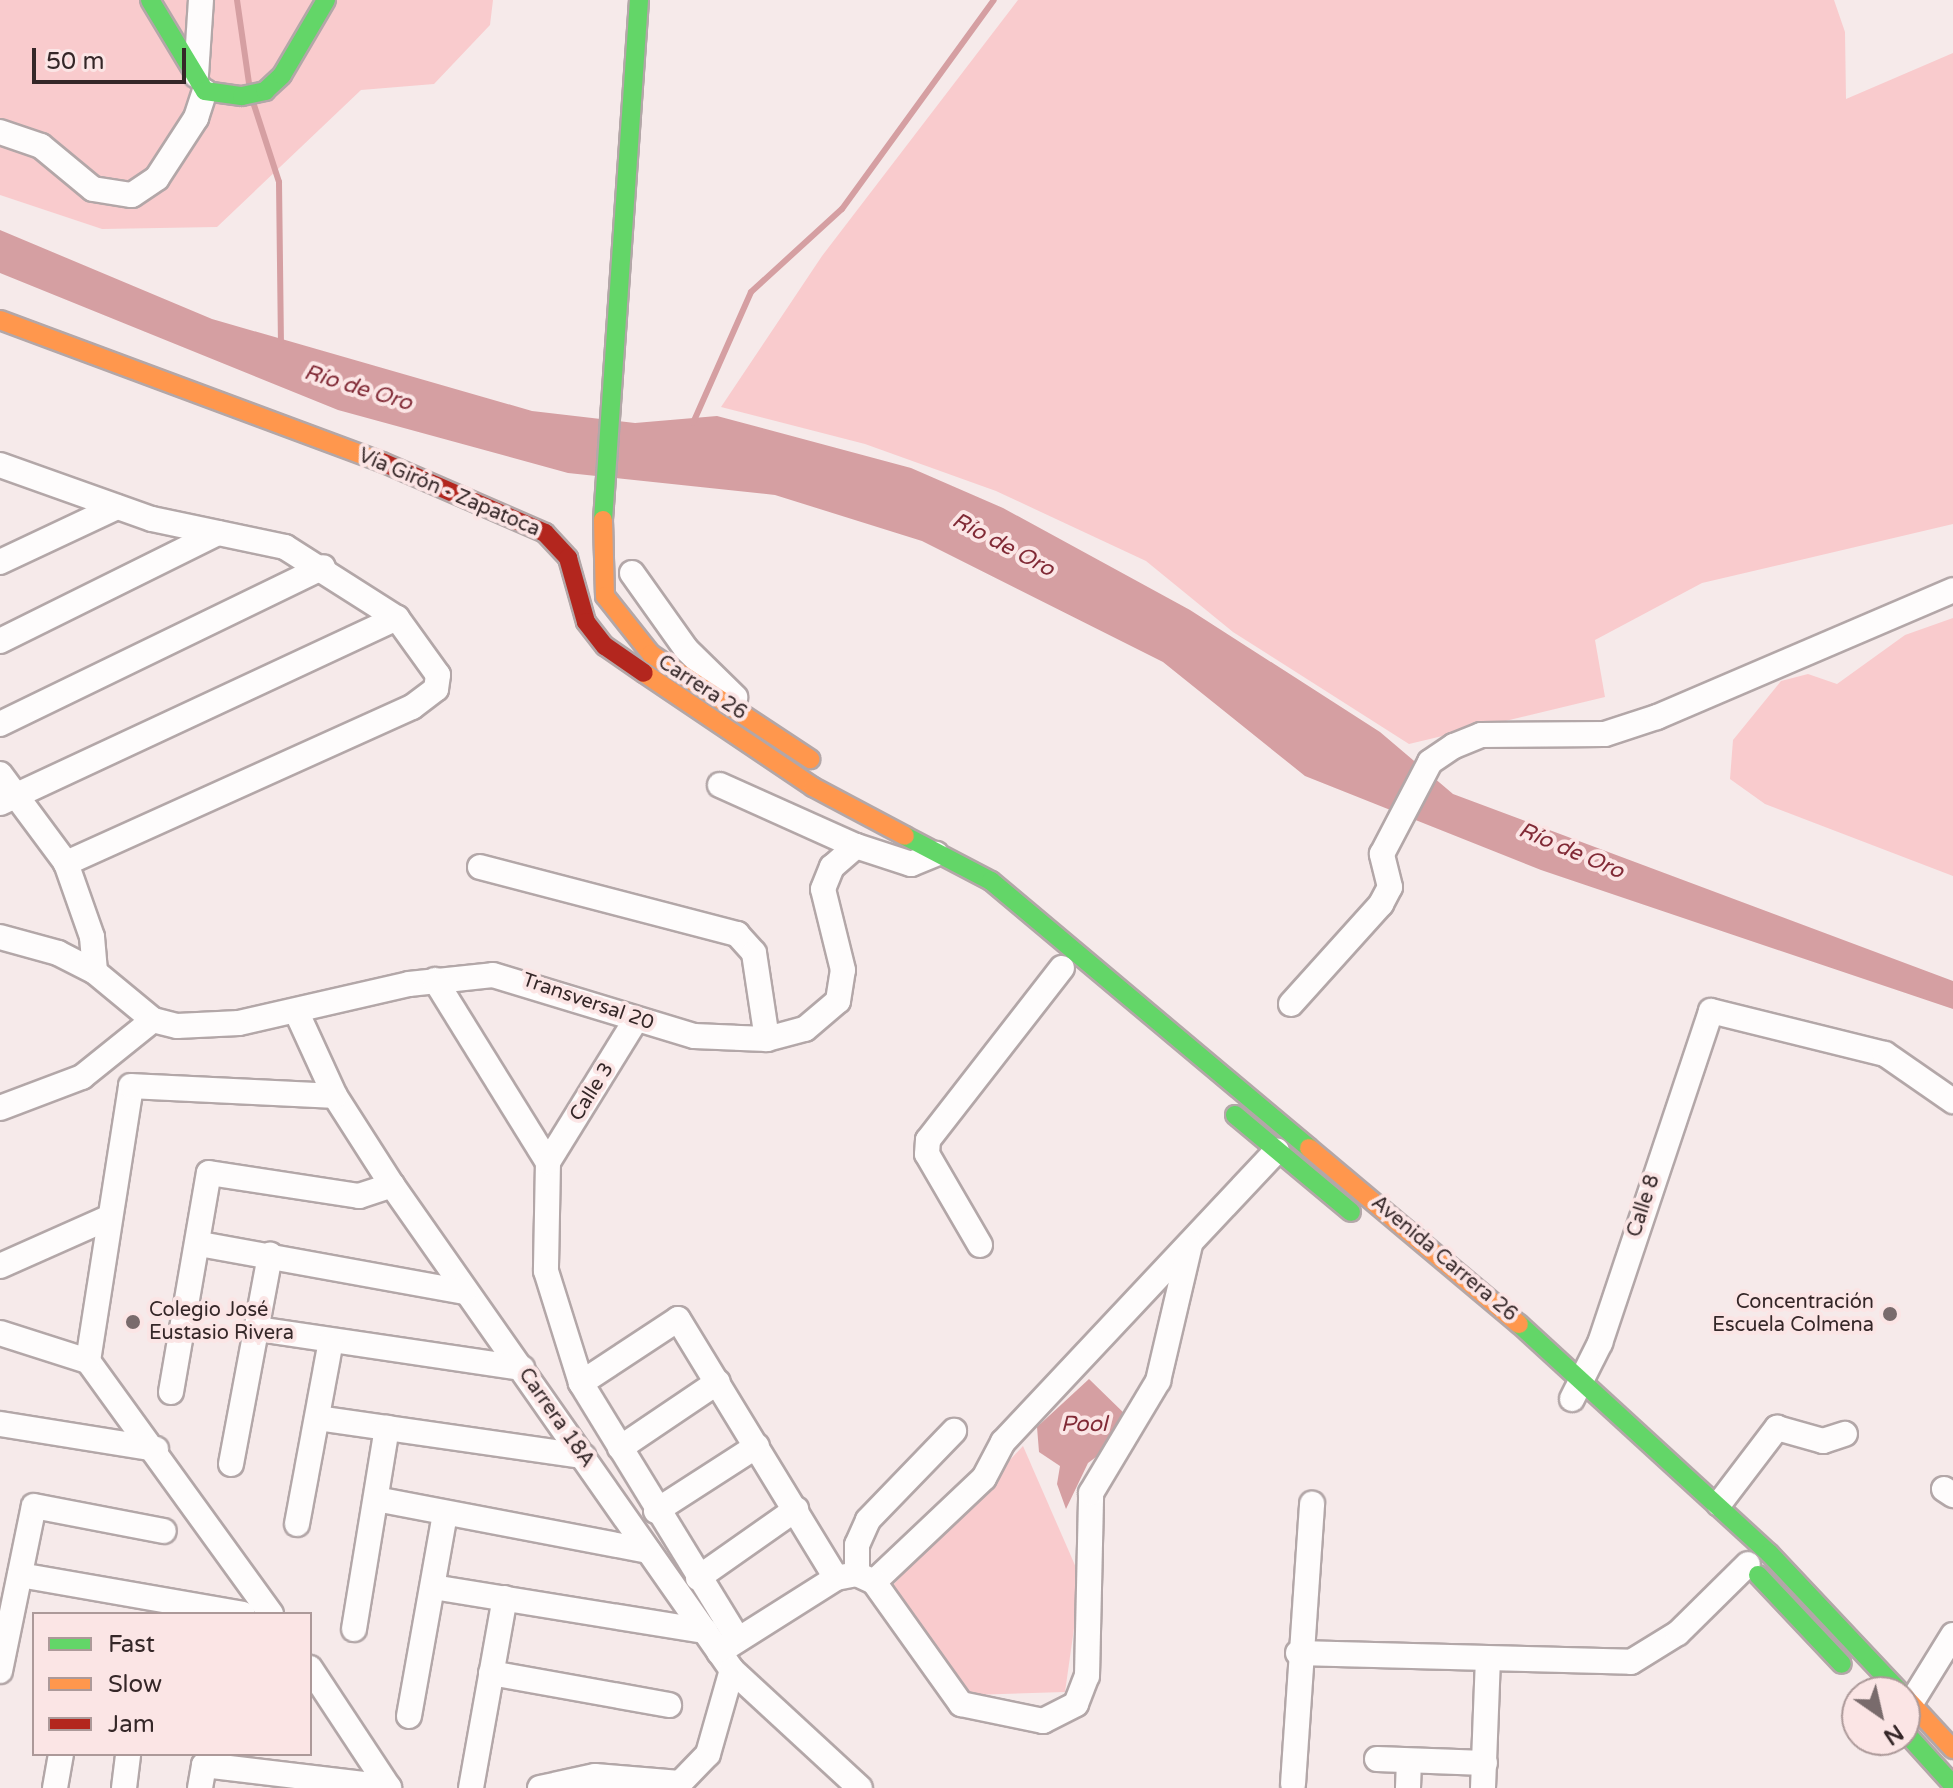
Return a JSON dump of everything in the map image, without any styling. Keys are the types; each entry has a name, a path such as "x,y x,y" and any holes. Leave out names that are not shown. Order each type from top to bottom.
{"main road":[{"path":"150,0 200,83 242,96 265,91 297,54 326,0"},
{"name":"Carrera 26","path":"639,0 615,377 601,541 605,596 633,639 826,771 853,804"},
{"name":"Vía Girón - Zapatoca","path":"0,320 404,470 545,533 568,558 586,622 605,646 735,738 853,804"},
{"name":"Avenida Carrera 26","path":"853,804 946,860 991,881 1577,1388 1853,1676"},
{"name":"Avenida Carrera 26","path":"946,860 976,894 1277,1150 1719,1504 1885,1676"},
{"name":"Avenida Carrera 26","path":"1921,1714 1953,1749"},
{"path":"1921,1750 1953,1785"}],"street":[{"path":"0,132 41,146 93,189 132,195 157,178 200,83 201,0"},
{"path":"0,465 117,507 285,547 323,567 397,618 438,675 425,700 66,863"},
{"path":"0,562 117,507"},
{"path":"0,641 218,533"},
{"path":"0,724 323,567"},
{"path":"632,573 686,649 767,730"},
{"path":"1291,1004 1381,904 1390,887 1382,854 1430,762 1481,735 1571,737 1657,717 1953,590"},
{"path":"9,799 397,618"},
{"path":"0,774 9,799 66,863 81,896 95,972"},
{"path":"720,785 856,846 911,864 946,860"},
{"name":"Transversal 20","path":"153,1020 205,1028 297,1013 435,980 516,977 635,1021 694,1036 767,1039 805,1029 838,1001 843,970 823,889 832,867 856,846"},
{"path":"480,867 737,934 754,953 767,1039"},
{"path":"0,937 95,972 153,1020 82,1077 0,1108"},
{"path":"980,1245 939,1178 928,1140 1062,968"},
{"path":"435,980 548,1162 546,1271 581,1383 698,1578 730,1653 708,1754 680,1783 595,1776 540,1788"},
{"name":"Calle 8","path":"1577,1388 1711,1011 1885,1054 1953,1101"},
{"name":"Carrera 18A","path":"297,1013 335,1096 392,1185 464,1292 522,1368 705,1631 860,1788"},
{"name":"Calle 3","path":"548,1162 635,1021"},
{"path":"88,1361 131,1086 335,1096"},
{"path":"730,1653 856,1578 984,1478 1003,1442 1277,1150"},
{"path":"171,1392 212,1171 359,1196 392,1185"},
{"path":"0,1266 110,1217"},
{"path":"200,1244 464,1292"},
{"path":"581,1383 678,1319 796,1509 961,1704 1043,1721 1076,1704 1087,1676 1091,1493 1158,1381 1190,1245"},
{"path":"231,1464 270,1255"},
{"path":"258,1329 522,1368"},
{"path":"0,1333 88,1361 156,1449 270,1612"},
{"path":"297,1524 331,1341"},
{"path":"620,1448 718,1382"},
{"path":"318,1418 583,1456"},
{"path":"0,1424 156,1449"},
{"path":"354,1629 387,1428"},
{"path":"1719,1504 1777,1428 1823,1441 1845,1434"},
{"path":"856,1578 857,1545 868,1520 954,1431"},
{"path":"656,1511 757,1446"},
{"path":"376,1499 648,1551"},
{"path":"1293,1784 1298,1653 1312,1504"},
{"path":"0,1671 34,1506 164,1531"},
{"path":"698,1578 796,1509"},
{"path":"409,1716 445,1513"},
{"path":"1298,1653 1631,1662 1678,1633 1748,1564"},
{"path":"20,1575 89,1602 217,1612"},
{"path":"433,1587 705,1631"},
{"path":"471,1788 505,1598"},
{"path":"1921,1676 1953,1635"},
{"path":"1483,1788 1488,1659"},
{"path":"312,1671 337,1704 389,1788"},
{"path":"491,1673 669,1705"},
{"path":"312,1700 337,1704"},
{"path":"55,1788 61,1756"},
{"path":"124,1788 128,1756"},
{"path":"1377,1759 1485,1763"},
{"path":"1408,1788 1409,1762"},
{"path":"200,1788 204,1765 389,1788"}],"shaded area":[{"path":"0,0 493,0 490,25 434,84 361,90 217,227 102,229 0,195"},
{"path":"1018,0 1834,0 1845,32 1846,99 1953,53 1953,524 1702,583 1595,640 1605,697 1409,744 1233,632 1146,561 996,491 865,444 721,407 822,256"},
{"path":"1953,618 1953,876 1765,804 1730,779 1733,740 1781,681 1808,674 1837,684 1905,635"},
{"path":"1023,1446 1081,1579 1065,1692 971,1695 892,1586"}],"water":[{"name":"Río de Oro","path":"0,230 212,319 532,411 635,423 717,416 911,468 1003,508 1190,610 1380,732 1453,794 1953,981 1953,1009 1541,870 1305,776 1163,662 922,541 775,495 568,473 338,410 0,273"},
{"name":"Pool","path":"1089,1379 1129,1418 1116,1442 1088,1463 1066,1509 1057,1484 1060,1466 1039,1452 1037,1427"}],"waterway":[{"path":"237,0 249,83"},
{"path":"693,423 751,292 842,209 994,0"},
{"path":"254,105 279,182 281,342"}],"traffic: fast":[{"path":"150,0 205,91 242,96 265,91 282,75 326,0"},
{"path":"603,520 639,0"},
{"path":"905,836 991,881 1309,1148"},
{"path":"1235,1115 1351,1212"},
{"path":"1519,1324 1769,1553 1885,1676"},
{"path":"1758,1575 1842,1664"},
{"path":"1921,1750 1953,1785"}],"traffic: slow":[{"path":"0,320 382,462"},
{"path":"603,520 605,596 651,654 810,759"},
{"path":"644,673 813,787 905,836"},
{"path":"1309,1148 1519,1324"},
{"path":"1921,1714 1953,1749"}],"traffic: jam":[{"path":"382,462 545,533 568,558 586,622 605,646 644,673"}],"place":[{"name":"Concentración Escuela Colmena","path":"1890,1314"},
{"name":"Colegio José Eustasio Rivera","path":"133,1322"}]}
